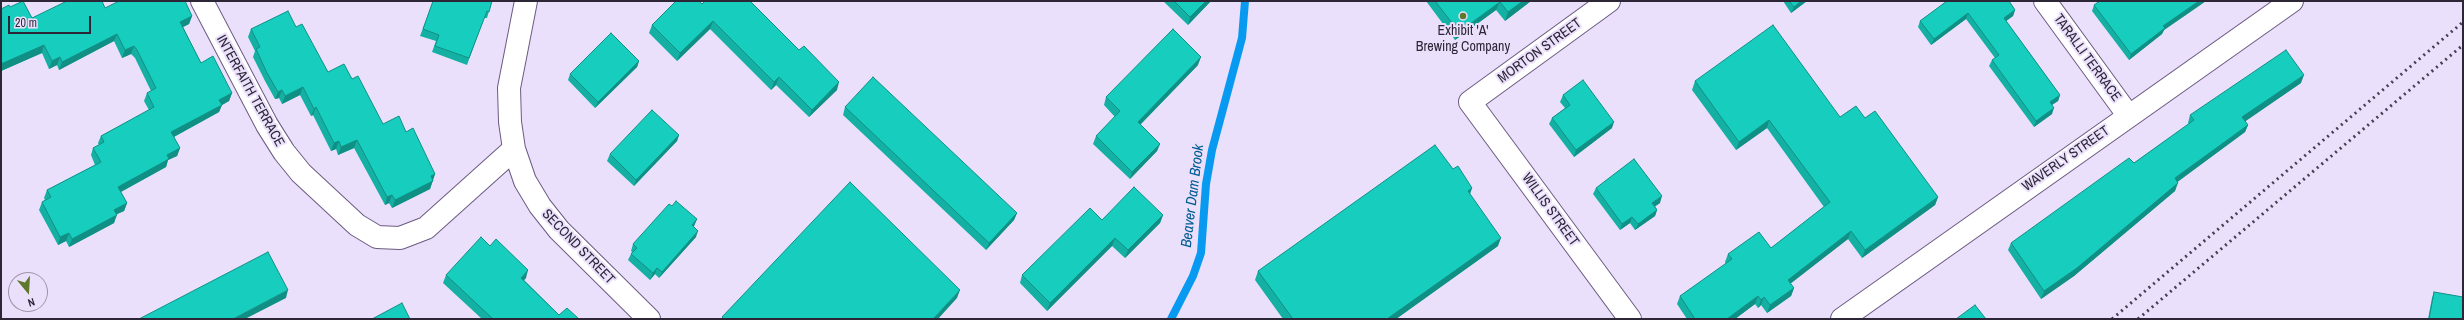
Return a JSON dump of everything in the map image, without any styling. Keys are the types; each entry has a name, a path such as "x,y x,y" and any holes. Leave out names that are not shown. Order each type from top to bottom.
{"street":[{"name":"INTERFAITH TERRACE","path":"202,1 267,125 284,152 301,173 357,225 377,237 400,238 426,228 514,149"},
{"name":"SECOND STREET","path":"526,1 509,88 510,122 514,149 525,181 540,206 559,230 649,319"},
{"name":"MORTON STREET","path":"1470,102 1609,1"},
{"name":"TARALLI TERRACE","path":"2045,1 2128,116"},
{"name":"WAVERLY STREET","path":"1842,319 2292,1"},
{"name":"WILLIS STREET","path":"1470,102 1630,319"}],"building":[{"path":"23,1 32,18 67,1 102,1 105,8 119,1 185,1 192,16 180,22 201,63 213,56 232,93 219,100 222,105 171,132 180,148 167,155 169,159 118,187 127,203 114,210 117,215 72,239 69,233 60,237 42,202 51,197 47,190 101,162 93,148 104,142 101,136 154,107 147,93 156,88 137,50 134,46 125,50 117,34 62,62 60,57 52,61 44,45 1,64 1,9"},
{"path":"433,1 492,1 489,12 487,11 469,58 435,46 439,35 423,29"},
{"path":"676,1 699,1 702,4 705,1 750,1 799,50 804,46 839,82 812,110 779,77 774,82 713,21 680,53 652,25"},
{"path":"1174,1 1206,1 1190,17"},
{"path":"1435,1 1523,1 1508,12 1500,2 1459,32"},
{"path":"1789,1 1801,1 1794,7"},
{"path":"1947,1 2009,1 2015,10 2004,18 2060,95 2050,102 2054,108 2036,121 1992,60 1999,55 1968,13 1934,39 1920,21"},
{"path":"2100,1 2199,1 2163,26 2165,28 2131,54 2094,5"},
{"path":"288,11 296,27 302,24 328,72 344,64 352,79 358,76 383,124 399,116 406,132 413,128 435,174 431,176 433,181 395,200 392,195 387,197 357,140 341,147 339,141 334,143 316,107 314,109 303,87 285,96 282,90 278,92 256,49 260,47 251,29"},
{"path":"1773,25 1840,117 1856,106 1865,118 1875,111 1938,197 1865,250 1851,231 1788,280 1794,288 1770,305 1764,297 1761,300 1758,296 1727,319 1695,319 1680,296 1732,259 1728,254 1759,232 1771,248 1830,202 1769,120 1739,142 1695,81"},
{"path":"1173,29 1201,57 1138,122 1160,144 1132,172 1096,136 1120,111 1106,97"},
{"path":"611,33 639,61 598,102 570,74"},
{"path":"2286,50 2304,75 2242,117 2248,125 2175,178 2178,183 2077,268 2044,291 2011,243 2129,158 2134,163 2194,120 2190,115"},
{"path":"873,77 1017,213 989,243 845,107"},
{"path":"1583,80 1614,122 1576,150 1552,118 1570,105 1563,95"},
{"path":"652,110 679,135 636,180 610,154"},
{"path":"1435,145 1453,169 1458,166 1472,188 1468,191 1501,238 1387,319 1293,319 1258,271"},
{"path":"1634,159 1662,196 1652,203 1657,210 1638,224 1632,217 1622,224 1596,188"},
{"path":"850,182 960,290 933,319 724,319 722,317"},
{"path":"1134,187 1163,215 1128,250 1115,238 1050,303 1022,275 1090,208 1102,220"},
{"path":"676,201 697,219 692,225 698,231 662,272 657,268 653,273 631,254 637,248 633,244 669,204 672,206"},
{"path":"481,237 490,246 496,239 528,270 521,278 559,315 567,308 579,319 493,319 446,275"},
{"path":"268,252 288,290 233,319 139,319"},
{"path":"2434,292 2463,297 2463,319 2429,319"},
{"path":"402,303 410,319 372,319"},
{"path":"1975,305 1986,319 1956,319"}],"waterway":[{"name":"Beaver Dam Brook","path":"1171,319 1193,276 1201,253 1206,184 1212,150 1242,38 1245,1"}],"railway":[{"path":"2112,319 2463,22"},
{"path":"2138,319 2463,45"}],"place":[{"name":"Exhibit 'A' Brewing Company","path":"1463,16"}]}
